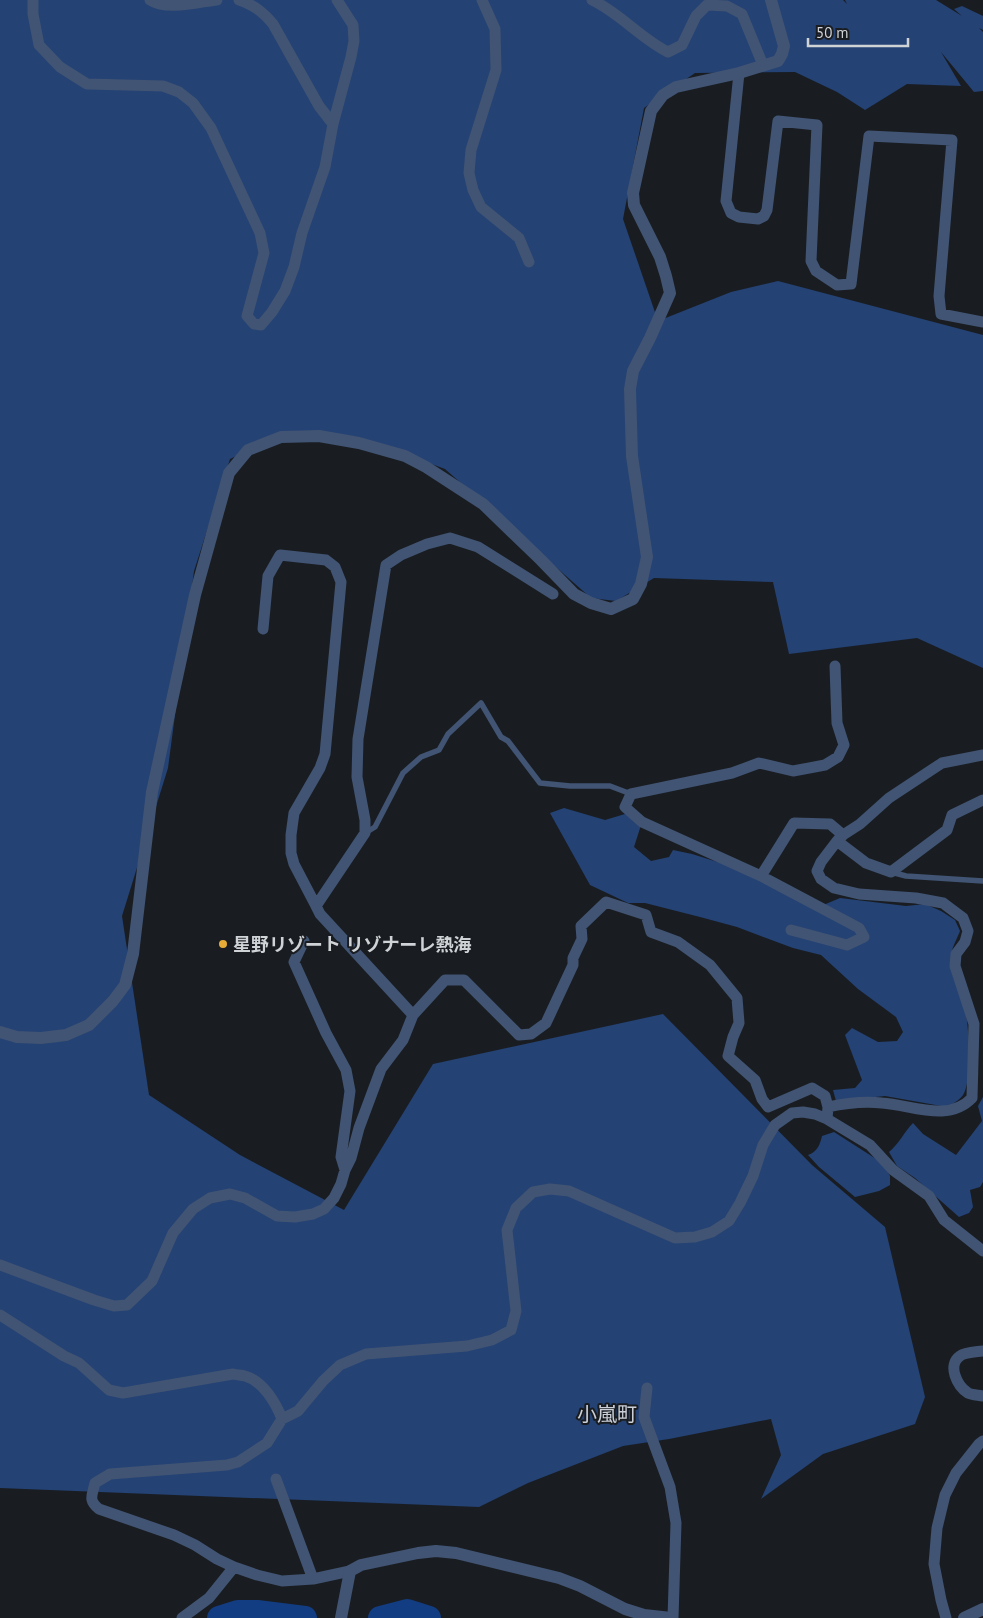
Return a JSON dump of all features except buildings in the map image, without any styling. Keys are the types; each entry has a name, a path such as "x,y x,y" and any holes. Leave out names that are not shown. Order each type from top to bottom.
{"street":[{"path":"34,0 33,14 39,44 60,67 87,84 163,86 178,92 193,103 211,128 260,233 264,253 247,316 254,324 261,325 285,291 294,267 302,233 325,167 333,124 354,41 353,25 337,0"},
{"path":"150,0 170,6 217,0"},
{"path":"239,0 251,4 264,12 273,24 319,106 333,124"},
{"path":"482,0 495,29 496,70 472,150 469,172 473,190 481,207 519,238 529,262"},
{"path":"592,0 607,7 668,52 682,45 696,16 707,4 727,6 742,14 763,64"},
{"path":"0,1032 17,1037 41,1038 66,1035 89,1025 113,1002 125,985 133,954 152,792 195,595 229,473 248,450 282,437 319,436 359,443 405,456 426,467 483,504 574,594 591,603 612,609 632,599 641,584 647,556 632,456 630,388 633,371 670,293 660,257 634,205 633,193 651,111 663,95 676,87 739,73 778,60 784,46 771,0"},
{"path":"739,73 726,202 731,212 739,217 758,220 764,216 768,210 778,121 817,124 811,261 816,271 837,285 851,284 869,136 952,140 939,296 941,314 983,322"},
{"path":"316,906 365,833 365,820 357,777 358,739 386,565 401,554 450,538 478,547 553,594"},
{"path":"263,629 268,576 280,555 326,560 335,567 341,582 325,754 320,768 294,813 291,852 294,864 320,914 413,1015"},
{"path":"791,930 846,946 864,937 859,928 761,876 642,822 625,807 631,794 732,773 759,763 793,771 825,765 838,758 844,745 837,724 835,666"},
{"path":"828,1106 854,1102 884,1103 932,1112 950,1110 965,1105 972,1098 974,1024 956,966 956,954 965,942 968,931 964,918 943,903 916,898 859,894 834,888 822,879 817,871 821,862 840,838 860,824 889,798 942,763 983,754"},
{"path":"761,876 794,823 830,824 840,838 866,863 891,872 947,830 952,814 983,800"},
{"path":"0,1264 94,1300 114,1306 127,1305 152,1281 173,1233 193,1209 210,1198 230,1194 246,1198 278,1216 295,1217 313,1214 324,1209 334,1198 341,1184 351,1158 358,1128 381,1069 403,1040 413,1015 445,980 464,980 519,1035 531,1034 546,1022 573,965 573,958 582,939 580,926 606,902 646,915 651,932 678,942 710,965 737,998 739,1023 728,1056 755,1080 762,1099 768,1107 812,1088 824,1096 828,1106 827,1119"},
{"path":"304,942 294,962 326,1033 346,1070 350,1091 341,1157 345,1170"},
{"path":"647,1388 644,1417 670,1487 676,1523 672,1618 644,1615 625,1609 580,1586 559,1578 456,1553 436,1550 418,1552 313,1579 282,1580 257,1575 234,1567 174,1535 98,1510 92,1503 91,1498 95,1483 110,1474 200,1468 238,1462 266,1443 282,1419 298,1412 323,1381 340,1365 366,1354 468,1346 492,1340 511,1330 516,1311 507,1230 516,1208 533,1192 550,1189 570,1192 675,1238 695,1237 712,1232 728,1221 740,1203 753,1176 763,1146 775,1125 792,1113 809,1113 827,1119 870,1145 893,1170 929,1196 944,1220 983,1251"},
{"path":"0,1316 64,1356 79,1363 109,1390 123,1393 233,1374 247,1376 260,1385 277,1406 282,1419"},
{"path":"983,1351 961,1355 955,1360 954,1368 960,1386 969,1394 983,1396"},
{"path":"946,1618 940,1600 934,1564 940,1512 944,1495 956,1474 983,1440"},
{"path":"276,1479 313,1579"},
{"path":"184,1617 209,1598 234,1567"},
{"path":"341,1618 350,1571"},
{"path":"964,1618 983,1609"}],"lane":[{"path":"365,833 375,828 403,773 421,757 439,750 448,734 480,703 501,737 508,741 540,783 570,786 610,786 631,794"},
{"path":"891,872 906,876 983,881"}],"shaded area":[{"path":"0,0 843,0 847,4 845,0 936,0 962,16 954,9 962,6 983,16 983,30 979,28 983,32 983,91 974,92 941,52 961,86 907,84 865,110 837,92 795,72 695,73 644,108 623,219 658,321 731,292 778,281 983,335 983,668 917,638 789,654 773,582 654,578 616,601 591,598 445,469 359,437 283,434 230,459 194,571 168,768 122,916 149,1095 240,1155 344,1210 433,1064 663,1014 812,1165 885,1227 925,1397 915,1424 823,1454 761,1499 781,1455 771,1419 623,1446 528,1483 479,1507 0,1488"},
{"path":"564,808 605,820 625,814 642,822 634,847 651,861 669,857 673,850 743,870 821,906 840,898 906,906 925,904 955,920 960,931 951,954 951,969 963,1000 969,1049 968,1076 963,1095 947,1107 885,1096 836,1101 833,1090 855,1088 862,1080 845,1035 852,1028 878,1042 897,1041 903,1032 896,1017 858,989 821,955 793,948 737,927 700,917 645,903 628,903 590,885 550,813"},
{"path":"983,1097 983,1182 980,1187 970,1190 973,1207 969,1213 959,1217 915,1178 897,1166 889,1152 913,1123 923,1134 956,1155 982,1121 978,1106"},
{"path":"834,1132 884,1164 890,1176 890,1185 879,1191 855,1197 819,1167 808,1155 818,1148 822,1136"}],"waterway":[{"path":"380,1618 407,1611 429,1618"},
{"path":"219,1618 238,1612 257,1612 305,1618"}],"place":[{"name":"星野リゾート リゾナーレ熱海","path":"223,944"}],"district":[{"name":"小嵐町","path":"607,1414"}]}
